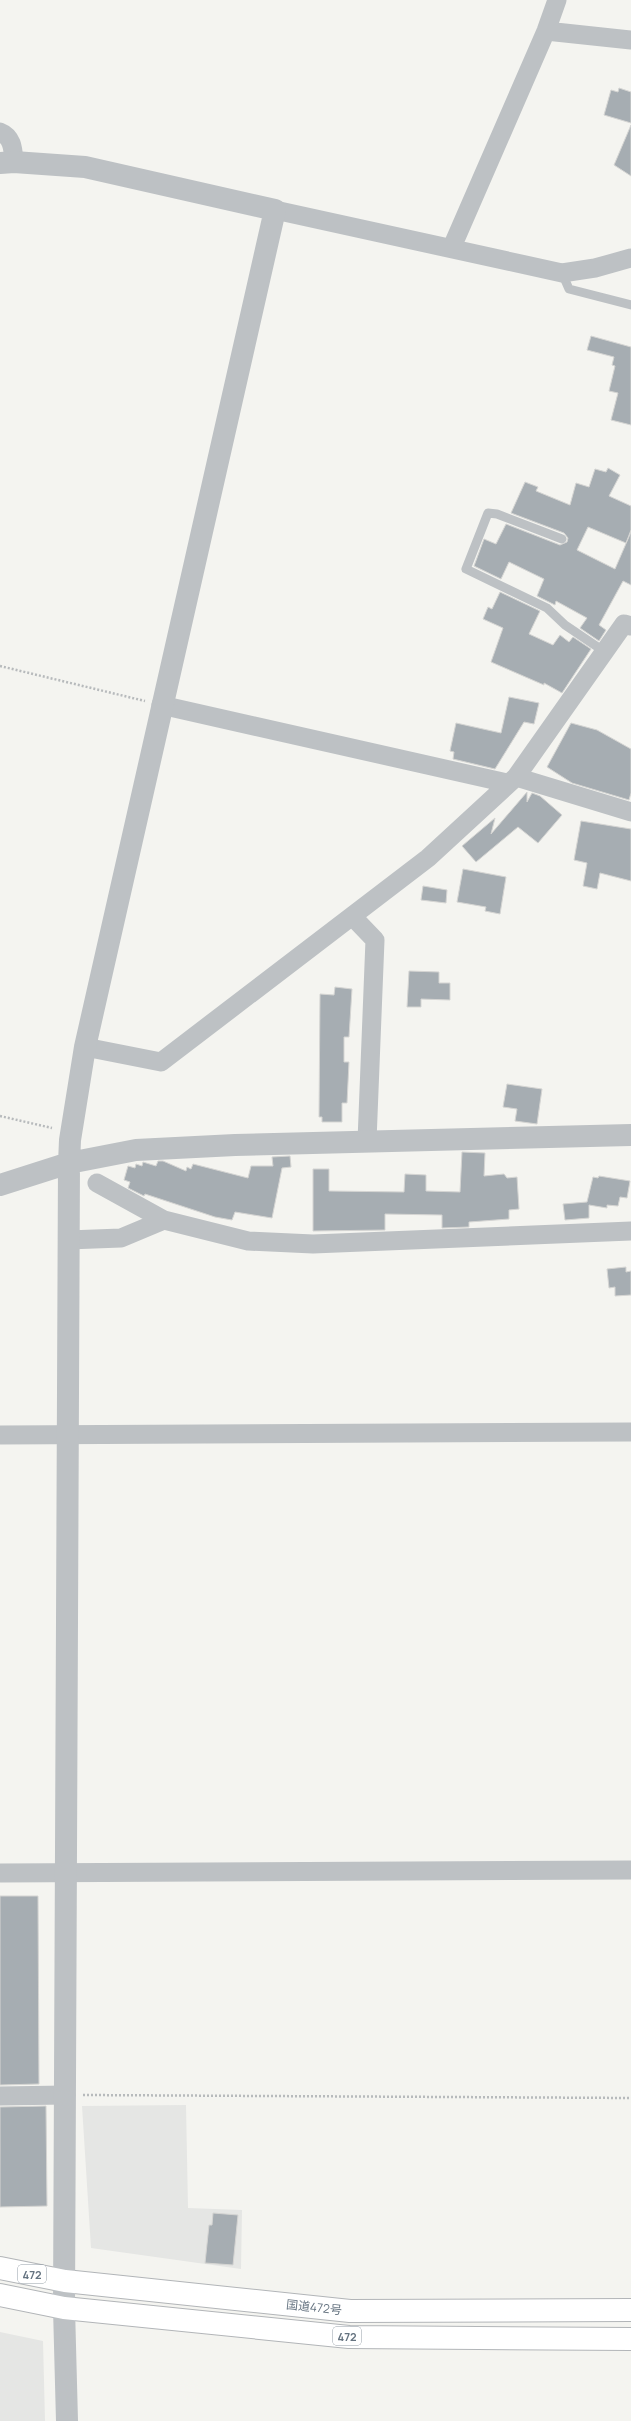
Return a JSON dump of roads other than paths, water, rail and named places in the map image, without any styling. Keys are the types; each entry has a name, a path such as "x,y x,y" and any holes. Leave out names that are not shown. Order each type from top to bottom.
{"highway":[{"name":"国道472号","path":"0,2268 65,2280 350,2311 631,2310"},
{"name":"472","path":"0,2295 64,2308 348,2337 631,2339"}],"street":[{"path":"452,247 546,31 557,0"},
{"path":"546,31 631,40"},
{"path":"0,132 4,134 12,143 7,163 85,167 394,237 452,247 562,273 595,268 631,258"},
{"path":"67,2421 64,2308 66,2094 66,1435 69,1163 71,1131 85,1047 161,705 275,210"},
{"path":"85,1047 161,1062 428,858 512,780 605,652 629,623"},
{"path":"161,705 512,780 631,812"},
{"path":"352,916 375,940 367,1141"},
{"path":"0,1185 69,1163 136,1150 367,1141 631,1135"},
{"path":"97,1183 164,1220 248,1241 313,1244 631,1231"},
{"path":"68,1240 121,1238 164,1220"},
{"path":"0,1435 631,1432"},
{"path":"0,1872 631,1870"},
{"path":"0,2096 66,2094"}],"lane":[{"path":"562,273 569,289 631,306"},
{"path":"562,539 497,514 488,513 466,569 547,608 565,625 605,652"}]}
